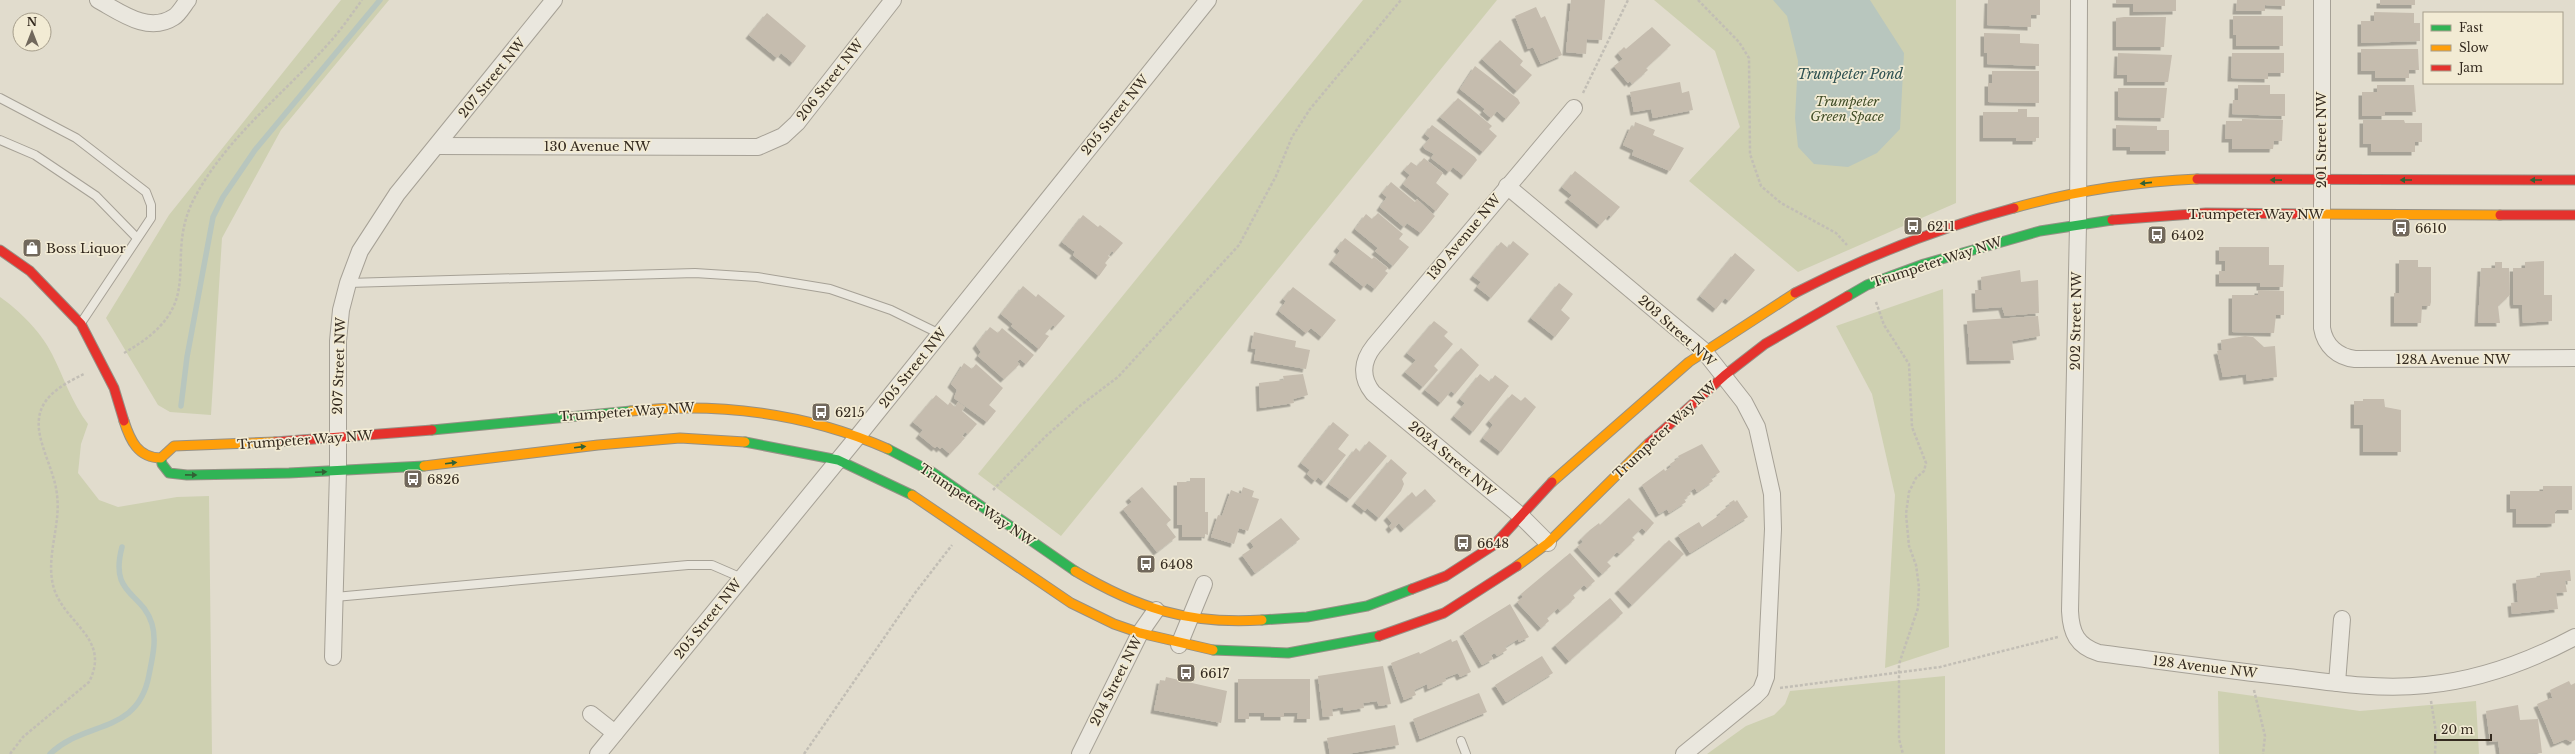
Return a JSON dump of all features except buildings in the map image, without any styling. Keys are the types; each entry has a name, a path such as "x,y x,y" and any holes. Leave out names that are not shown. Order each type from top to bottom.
{"street":[{"path":"98,0 140,22 154,24 174,17 188,0"},
{"name":"207 Street NW","path":"333,657 338,471 336,439 338,342 341,310 348,283 360,251 381,216 554,0"},
{"name":"206 Street NW","path":"758,147 783,136 797,123 893,0"},
{"name":"205 Street NW","path":"598,754 858,436 1208,0"},
{"name":"202 Street NW","path":"2075,637 2070,611 2078,225 2080,0"},
{"name":"201 Street NW","path":"2322,0 2322,328 2324,337 2332,350"},
{"name":"130 Avenue NW","path":"1364,370 1368,354 1374,346 1574,108"},
{"name":"130 Avenue NW","path":"437,146 758,147"},
{"name":"Trumpeter Way NW","path":"2575,180 2321,181 2196,179 2144,183 2078,192 1972,219 1856,262 1792,294 1704,351 1562,472 1494,545 1446,576 1367,606 1307,617 1246,621 1191,618 1156,610 1106,589 1059,561 932,472 858,436 793,418 746,410 669,407 336,439 240,445 174,446 162,458 162,464 169,473 187,475 338,471 434,465 598,444 680,438 745,442 838,460 903,489 1071,603 1114,624 1179,645 1204,650 1288,653 1379,636 1444,613 1503,576 1548,544 1650,442 1725,375 1765,344 1867,285 1989,245 2040,231 2160,215 2206,213 2575,215"},
{"name":"203 Street NW","path":"1507,186 1704,351 1725,375 1744,402 1756,427 1772,494 1773,529 1768,665 1761,690"},
{"path":"0,250 30,271 81,324 114,388 128,435 137,450 152,458 162,458"},
{"name":"128A Avenue NW","path":"2332,350 2347,358 2356,359 2575,358"},
{"name":"203A Street NW","path":"1364,370 1364,379 1373,393 1521,516 1548,544"},
{"path":"1179,645 1204,584"},
{"name":"204 Street NW","path":"1080,754 1140,633 1156,610"},
{"path":"2337,683 2342,619"},
{"name":"128 Avenue NW","path":"2075,637 2083,646 2099,653 2250,673 2388,687 2428,685 2490,672 2543,654 2575,637"},
{"path":"1684,754 1761,690"},
{"path":"591,714 615,733"}],"lane":[{"path":"0,98 76,138 146,192 151,205 151,218 81,324"},
{"path":"0,140 35,155 96,196 137,238"},
{"path":"348,283 695,273 757,277 830,289 891,310 940,334"},
{"path":"335,597 688,565 712,565 742,578"},
{"path":"1461,741 1466,754"}],"path":[{"path":"124,353 157,330 173,310 180,284 185,222 195,196 208,176 233,140 330,43 362,0"},
{"path":"990,494 1046,436 1081,405 1118,377 1239,245 1276,176 1292,137 1310,109 1401,0"},
{"path":"1574,108 1591,81 1628,0"},
{"path":"1698,0 1739,42 1750,58 1750,154 1761,186 1781,203 1836,233 1850,250"},
{"path":"1875,300 1884,325 1909,364 1912,427 1926,463 1924,471 1916,478 1909,492 1906,514 1909,546 1916,565 1919,587 1918,608 1899,664 1899,739 1903,754"},
{"path":"10,754 23,737 89,682 96,670 94,647 60,602 53,586 52,548 58,496 55,480 40,433 39,419 42,408 57,388 91,370"},
{"path":"804,754 915,592 954,542"},
{"path":"1761,690 1940,666 2075,637"},
{"path":"2250,673 2265,736 2263,754"},
{"path":"2428,685 2436,732 2435,754"}],"green space":[{"path":"341,0 389,0 281,130 222,238 211,415 170,412 158,405 106,318 169,215"},
{"path":"1363,0 1497,0 1061,536 978,474"},
{"name":"Trumpeter Green Space","path":"1654,0 1956,0 1956,203 1798,272 1689,181 1740,127 1715,51"},
{"path":"1943,289 1949,647 1885,668 1895,495 1872,394 1836,326"},
{"path":"0,297 22,315 42,338 52,354 77,408 88,424 81,444 78,473 99,500 118,507 177,497 209,496 212,754 0,754"},
{"path":"1945,676 1945,754 1707,754 1746,726 1774,715 1785,704 1790,691"},
{"path":"2218,691 2360,711 2476,701 2479,754 2219,754"}],"water":[{"name":"Trumpeter Pond","path":"1773,0 1870,0 1904,53 1900,129 1877,153 1848,167 1814,164 1798,147 1795,118 1798,61 1787,16"}],"waterway":[{"path":"181,406 187,357 213,217 223,197 255,150 380,0"},
{"path":"50,754 64,743 122,717 134,708 143,694 153,656 154,637 152,624 147,613 128,592 123,584 120,575 119,563 122,547"}],"traffic: fast":[{"path":"1848,296 1867,285 1924,264 2040,231 2112,220"},
{"path":"432,430 631,411"},
{"path":"745,442 838,460 912,495"},
{"path":"888,449 932,472 1075,571"},
{"path":"161,458 162,464 169,473 187,475 289,473 424,466"},
{"path":"1262,620 1307,617 1367,606 1412,589"},
{"path":"1213,650 1288,653 1379,636"}],"traffic: slow":[{"path":"2014,208 2105,188 2151,182 2197,179"},
{"path":"2303,214 2500,215"},
{"path":"1552,482 1689,362 1795,293"},
{"path":"631,411 696,408 762,413 826,427 888,449"},
{"path":"124,421 129,435 136,447 146,455 153,457 161,458 174,446 275,442"},
{"path":"424,466 598,445 680,438 745,442"},
{"path":"1517,566 1548,543 1649,443"},
{"path":"912,495 1071,603 1114,624 1140,633 1213,650"},
{"path":"1075,571 1120,595 1164,611 1211,620 1262,620"}],"traffic: jam":[{"path":"2197,179 2575,180"},
{"path":"1795,293 1848,267 1902,244 2014,208"},
{"path":"2112,220 2206,213 2303,214"},
{"path":"2500,215 2575,215"},
{"path":"0,250 30,271 81,324 114,388 124,421"},
{"path":"1649,443 1725,375 1765,344 1848,296"},
{"path":"275,442 432,430"},
{"path":"1412,589 1446,576 1494,545 1552,482"},
{"path":"1379,636 1444,613 1517,566"}],"place":[{"name":"6211","path":"1913,226"},
{"name":"6610","path":"2401,228"},
{"name":"6402","path":"2157,235"},
{"name":"Boss Liquor","path":"32,248"},
{"name":"6215","path":"821,412"},
{"name":"6826","path":"413,479"},
{"name":"6648","path":"1463,543"},
{"name":"6408","path":"1146,564"},
{"name":"6617","path":"1186,673"}]}
